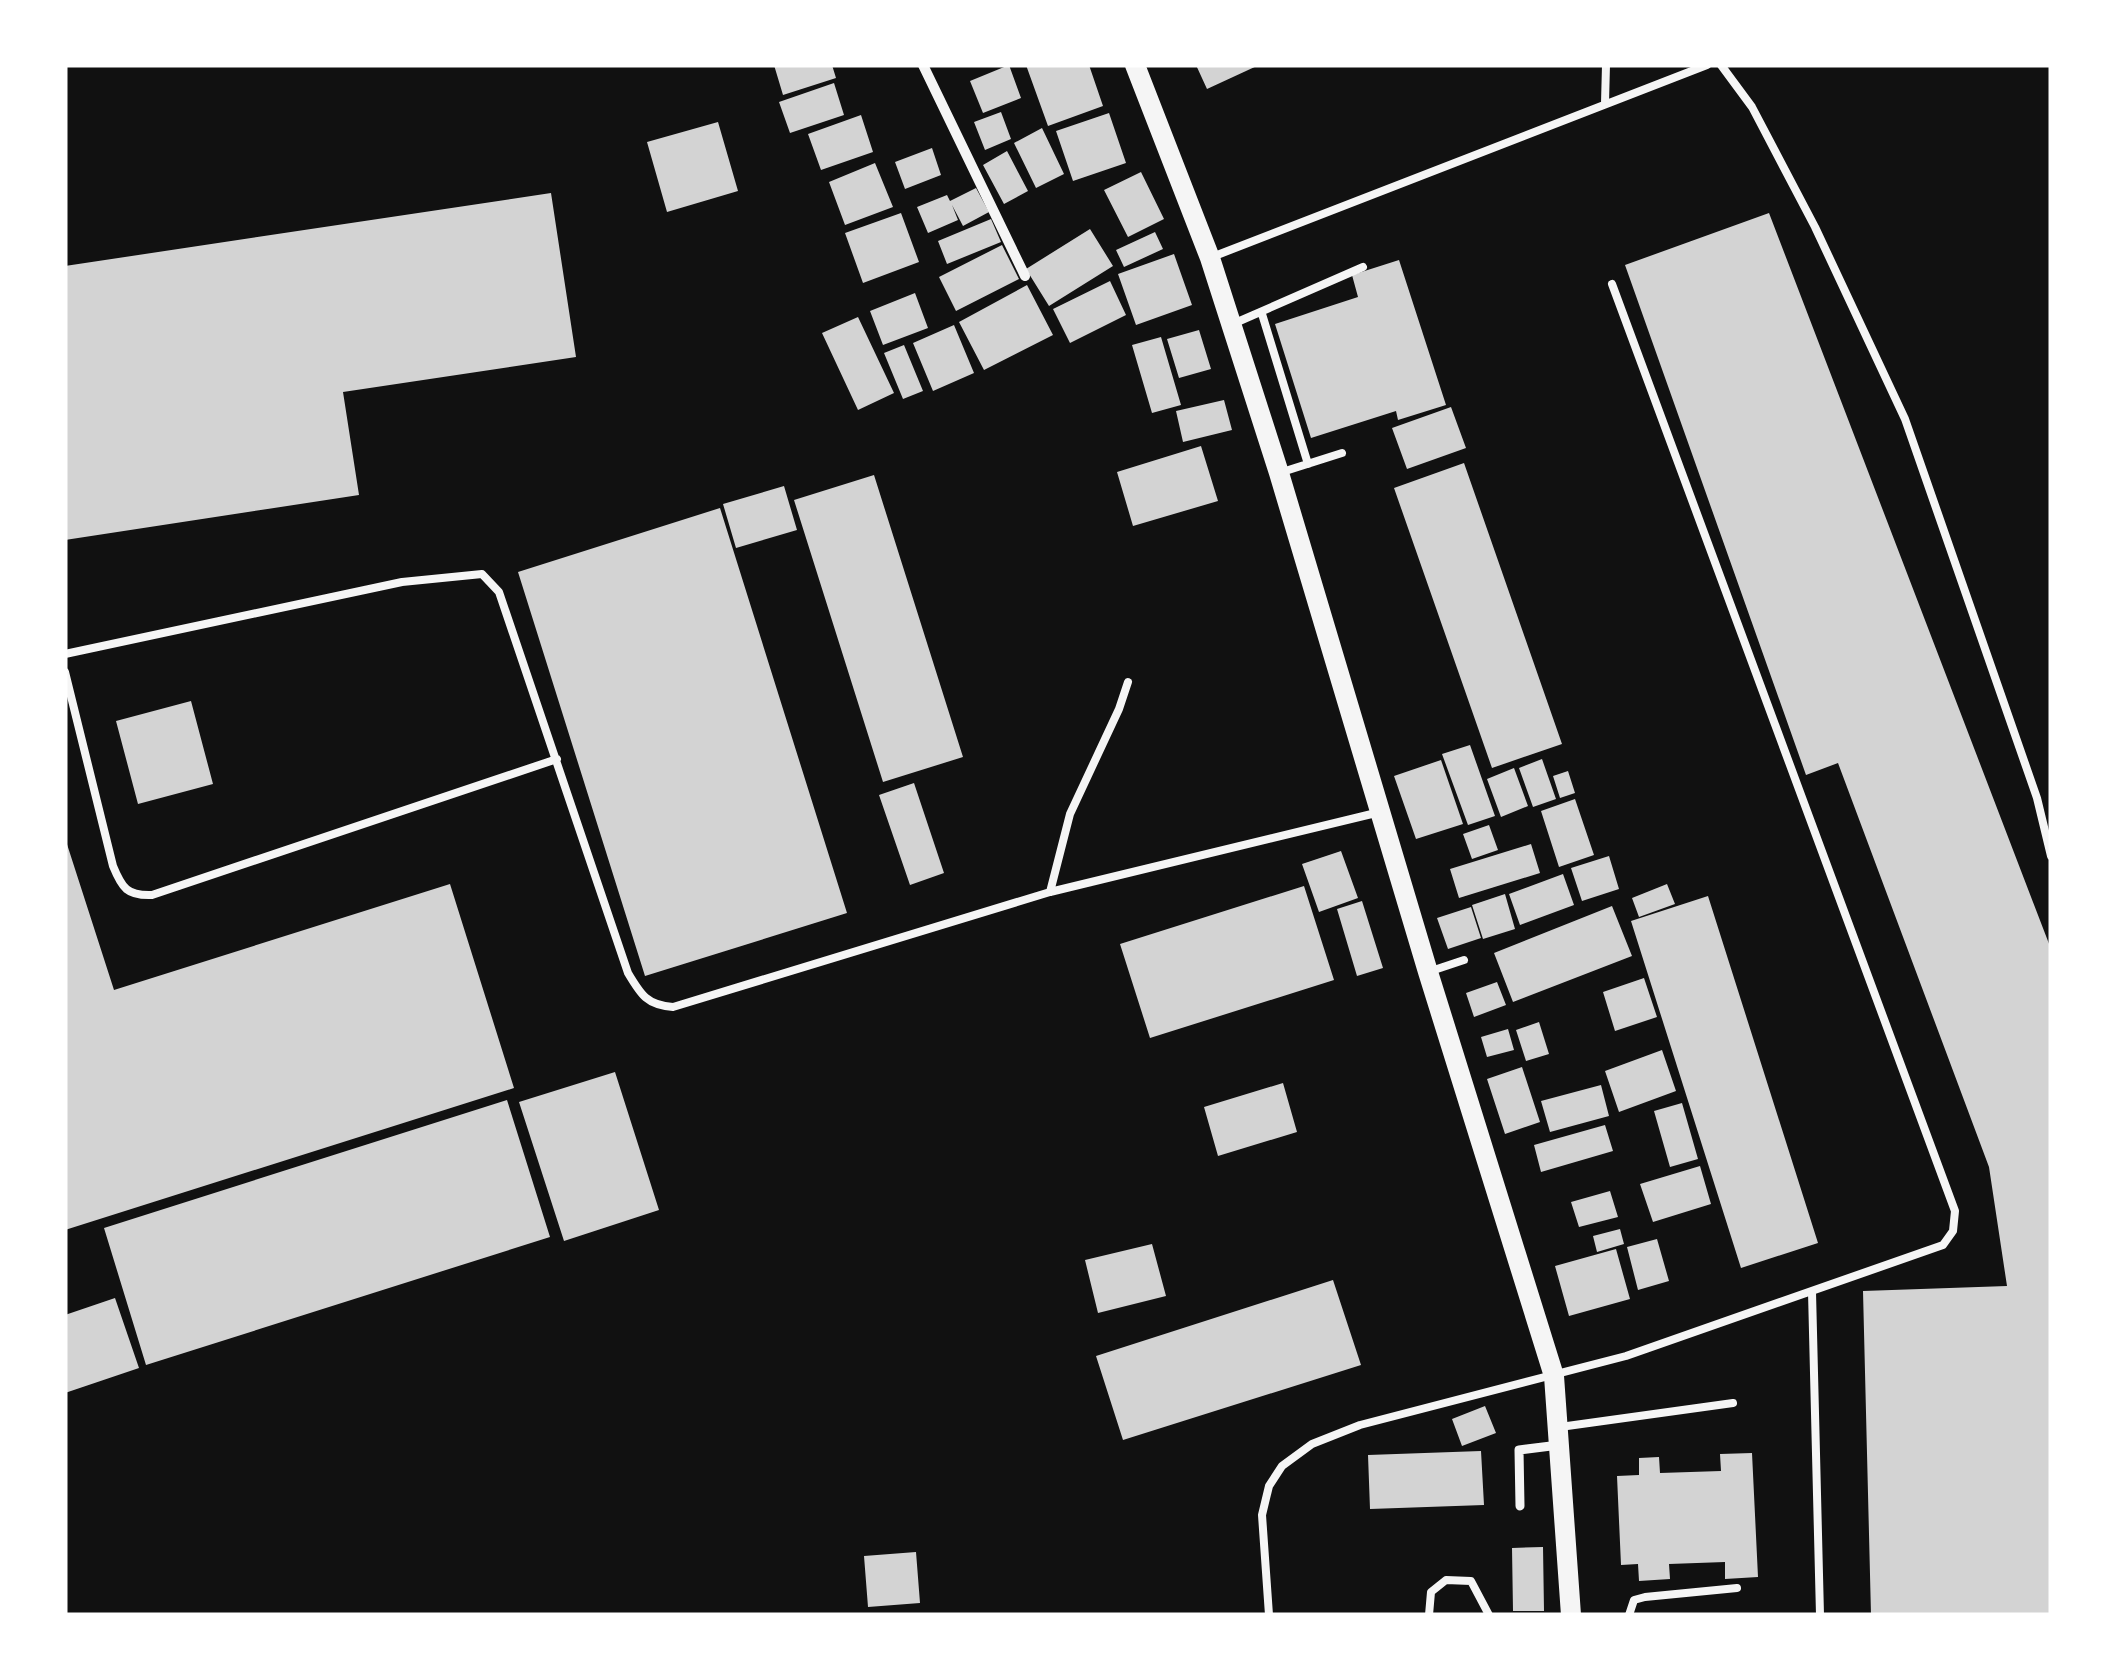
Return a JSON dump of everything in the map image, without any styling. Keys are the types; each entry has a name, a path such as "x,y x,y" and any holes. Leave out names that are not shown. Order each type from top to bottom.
{"main road":[{"path":"1135,65 1232,324 1554,1376 1571,1615"}],"street":[{"path":"922,65 1025,276"},
{"path":"1520,1506 1519,1450 1558,1436"}],"lane":[{"path":"1605,103 1606,65"},
{"path":"1210,258 1707,65"},
{"path":"1721,65 1752,107 1815,227 1905,418 2037,798 2051,856"},
{"path":"1232,324 1363,267"},
{"path":"1269,1615 1262,1514 1268,1486 1282,1466 1312,1444 1360,1425 1626,1356 1942,1245 1953,1230 1956,1212 1612,284"},
{"path":"1262,314 1308,464"},
{"path":"1279,473 1342,453"},
{"path":"65,654 402,582 482,574 498,592 628,973 642,997 654,1006 673,1008 1050,892 1380,812"},
{"path":"65,672 113,866 122,888 134,895 152,895 557,759"},
{"path":"1050,892 1070,814 1120,709 1128,682"},
{"path":"1428,972 1464,960"},
{"path":"1812,1292 1820,1615"},
{"path":"1558,1436 1733,1403"},
{"path":"1429,1615 1432,1592 1446,1580 1471,1582 1489,1615"},
{"path":"1629,1615 1634,1600 1645,1596 1738,1588"}],"building":[{"path":"774,65 832,65 836,78 783,95"},
{"path":"1009,65 1021,98 983,113 970,81"},
{"path":"1026,65 1089,65 1103,106 1048,126"},
{"path":"1196,65 1259,65 1207,89"},
{"path":"834,83 844,115 790,133 779,102"},
{"path":"1001,112 1011,139 985,150 974,122"},
{"path":"1109,113 1126,163 1073,181 1056,131"},
{"path":"861,115 873,152 821,170 808,134"},
{"path":"718,122 738,191 667,212 647,142"},
{"path":"1042,128 1064,174 1036,188 1014,143"},
{"path":"932,148 941,175 905,189 895,162"},
{"path":"1007,151 1028,191 1004,204 983,165"},
{"path":"875,163 893,207 845,225 829,182"},
{"path":"1141,172 1164,219 1128,237 1104,190"},
{"path":"976,188 989,212 963,226 952,205 958,220 928,233 917,207 947,195 950,201"},
{"path":"551,193 576,357 343,392 359,495 65,540 65,266"},
{"path":"901,213 919,262 863,283 845,233"},
{"path":"1769,213 2051,949 2051,1615 1871,1615 1863,1291 2007,1286 1989,1167 1838,763 1806,775 1625,265"},
{"path":"991,219 1001,242 947,264 938,241"},
{"path":"1090,229 1113,266 1049,306 1026,269"},
{"path":"1155,232 1163,249 1124,267 1116,250"},
{"path":"1002,245 1019,279 956,311 939,277"},
{"path":"1174,254 1192,305 1136,325 1118,274"},
{"path":"1399,260 1446,405 1398,420 1396,411 1311,438 1275,324 1358,297 1352,275"},
{"path":"1110,281 1126,315 1070,343 1053,309"},
{"path":"1027,285 1053,335 984,370 959,322"},
{"path":"915,293 928,328 883,345 870,311"},
{"path":"858,317 894,393 858,410 822,333"},
{"path":"954,325 974,373 933,391 913,343"},
{"path":"1199,330 1211,369 1179,378 1167,339"},
{"path":"1161,337 1181,405 1152,413 1132,345"},
{"path":"904,345 923,391 903,399 884,353"},
{"path":"1224,400 1232,430 1183,442 1176,411"},
{"path":"1451,407 1466,448 1407,469 1392,428"},
{"path":"1201,446 1218,501 1133,526 1117,472"},
{"path":"1464,463 1562,744 1492,768 1394,488"},
{"path":"874,475 963,757 883,782 794,500"},
{"path":"784,486 797,530 736,548 723,504"},
{"path":"720,508 847,913 645,976 518,572"},
{"path":"191,701 213,784 138,804 116,721"},
{"path":"1470,745 1495,816 1468,825 1442,754"},
{"path":"1542,759 1556,799 1533,807 1519,768"},
{"path":"1441,760 1463,824 1416,839 1394,776"},
{"path":"1514,768 1528,806 1501,817 1487,779"},
{"path":"1568,771 1575,793 1560,798 1553,776"},
{"path":"914,783 944,873 910,885 879,795"},
{"path":"1575,799 1594,855 1559,867 1541,811"},
{"path":"1489,825 1498,850 1472,859 1463,834"},
{"path":"65,838 114,990 450,884 514,1088 65,1230"},
{"path":"1531,844 1540,873 1459,898 1450,869"},
{"path":"1341,851 1358,898 1319,912 1302,864"},
{"path":"1609,856 1619,889 1582,901 1571,868"},
{"path":"1563,874 1574,905 1520,925 1509,894"},
{"path":"1667,884 1675,904 1639,917 1632,898"},
{"path":"1304,886 1334,980 1150,1038 1120,944"},
{"path":"1505,894 1515,929 1483,939 1472,905"},
{"path":"1708,896 1818,1243 1741,1268 1631,921"},
{"path":"1362,901 1383,968 1357,976 1337,909"},
{"path":"1612,906 1632,956 1513,1002 1494,953"},
{"path":"1471,907 1481,938 1448,949 1437,918"},
{"path":"1644,978 1657,1017 1615,1031 1603,992"},
{"path":"1497,982 1506,1005 1474,1017 1466,993"},
{"path":"1539,1022 1549,1054 1526,1061 1516,1030"},
{"path":"1508,1029 1514,1050 1487,1057 1481,1037"},
{"path":"1662,1050 1676,1091 1619,1112 1605,1071"},
{"path":"1522,1067 1540,1122 1505,1134 1487,1079"},
{"path":"615,1072 659,1210 564,1241 519,1102"},
{"path":"1283,1083 1297,1132 1218,1156 1204,1107"},
{"path":"1601,1085 1609,1116 1550,1132 1541,1101"},
{"path":"507,1100 550,1237 146,1365 104,1228"},
{"path":"1682,1103 1698,1159 1670,1167 1654,1111"},
{"path":"1605,1125 1613,1151 1541,1172 1534,1145"},
{"path":"1700,1166 1711,1204 1653,1222 1640,1184"},
{"path":"1610,1191 1618,1217 1579,1227 1571,1202"},
{"path":"1620,1229 1624,1244 1597,1252 1593,1236"},
{"path":"1657,1239 1669,1281 1638,1290 1627,1247"},
{"path":"1152,1244 1166,1296 1098,1313 1085,1260"},
{"path":"1616,1249 1630,1299 1569,1316 1555,1266"},
{"path":"1333,1280 1361,1365 1123,1440 1096,1356"},
{"path":"115,1298 139,1368 65,1393 65,1315"},
{"path":"1485,1406 1496,1433 1462,1446 1452,1419"},
{"path":"1481,1451 1484,1505 1370,1509 1368,1455"},
{"path":"1752,1453 1758,1577 1725,1579 1725,1562 1669,1564 1670,1579 1639,1581 1638,1564 1621,1565 1617,1476 1639,1475 1639,1458 1659,1457 1660,1473 1721,1471 1720,1454"},
{"path":"1543,1547 1544,1611 1513,1611 1512,1548"},
{"path":"916,1552 920,1603 868,1607 864,1556"}]}
